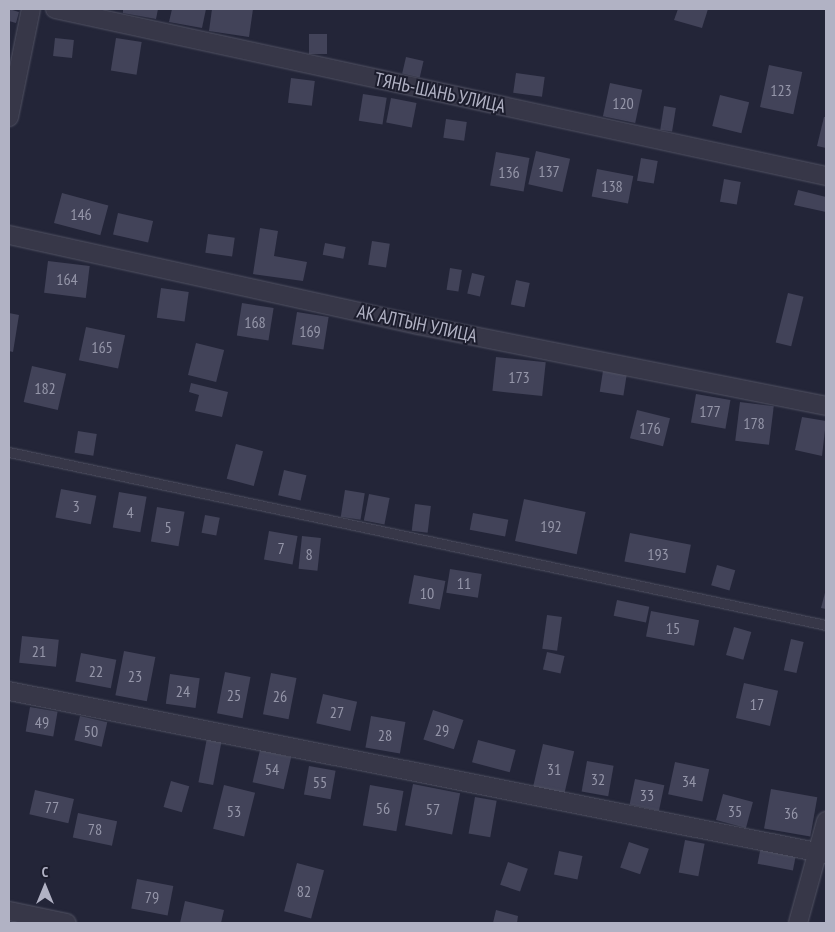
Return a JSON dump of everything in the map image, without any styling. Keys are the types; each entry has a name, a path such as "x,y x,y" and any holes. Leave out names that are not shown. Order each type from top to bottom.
{"street":[{"path":"9,117 31,9"},
{"name":"ТЯНЬ-ШАНЬ УЛИЦА","path":"55,9 826,176"},
{"name":"АК АЛТЫН УЛИЦА","path":"9,235 418,325 826,406"},
{"path":"9,691 823,853"},
{"path":"798,923 823,853 826,821"},
{"path":"9,911 67,923"}],"lane":[{"path":"9,452 826,625"}],"building":[{"path":"9,9 19,12 16,23 9,21"},
{"path":"123,9 158,9 156,19 123,13"},
{"path":"172,9 206,9 202,28 169,22"},
{"path":"212,9 253,9 249,37 209,31"},
{"path":"678,9 708,9 702,28 674,20"},
{"path":"309,34 327,34 327,54 309,54"},
{"path":"55,38 74,40 72,58 53,56"},
{"path":"116,38 142,42 137,75 111,71"},
{"path":"406,57 424,61 420,78 402,74"},
{"path":"769,65 802,72 793,114 760,107"},
{"path":"516,73 545,77 542,97 513,93"},
{"path":"291,78 315,81 312,106 288,103"},
{"path":"610,83 642,90 635,123 603,116"},
{"path":"363,94 387,98 382,124 359,121"},
{"path":"720,95 749,102 741,133 712,126"},
{"path":"391,98 417,103 412,128 386,123"},
{"path":"664,106 676,108 672,132 660,130"},
{"path":"824,117 826,117 826,148 817,146"},
{"path":"446,119 467,122 464,141 443,138"},
{"path":"536,151 570,159 562,192 528,184"},
{"path":"496,152 529,158 524,191 490,185"},
{"path":"641,158 658,161 654,184 637,181"},
{"path":"597,169 633,176 628,204 592,196"},
{"path":"724,179 741,182 737,205 720,202"},
{"path":"798,190 826,197 826,212 794,205"},
{"path":"62,193 108,205 100,235 54,223"},
{"path":"118,213 153,221 148,243 113,234"},
{"path":"260,228 278,231 274,256 307,262 303,281 253,274"},
{"path":"208,234 235,238 232,257 205,253"},
{"path":"372,241 390,244 386,268 368,265"},
{"path":"325,243 346,247 343,259 323,255"},
{"path":"48,261 90,266 86,298 44,293"},
{"path":"450,268 462,270 458,292 447,290"},
{"path":"472,273 485,276 480,296 467,293"},
{"path":"516,280 530,283 524,307 511,304"},
{"path":"161,288 189,292 185,322 157,318"},
{"path":"788,293 804,297 791,346 776,342"},
{"path":"242,303 274,308 268,341 237,336"},
{"path":"297,312 329,317 323,350 292,345"},
{"path":"9,313 19,315 13,352 9,351"},
{"path":"86,327 125,335 118,369 79,360"},
{"path":"196,343 224,350 216,382 188,375"},
{"path":"496,357 546,362 542,396 492,391"},
{"path":"32,366 66,374 58,410 24,402"},
{"path":"603,371 627,375 623,395 600,392"},
{"path":"191,383 228,392 222,417 195,411 199,395 189,392"},
{"path":"696,394 730,400 725,429 691,423"},
{"path":"740,402 774,406 769,445 735,441"},
{"path":"637,410 670,418 663,446 630,438"},
{"path":"802,417 826,421 822,456 795,450"},
{"path":"78,431 97,434 93,456 75,453"},
{"path":"236,444 263,451 254,486 227,479"},
{"path":"284,470 306,475 301,501 278,495"},
{"path":"61,489 96,496 91,524 55,517"},
{"path":"345,490 365,493 361,520 341,517"},
{"path":"119,492 147,497 140,532 113,527"},
{"path":"369,494 390,498 384,525 364,521"},
{"path":"524,499 586,512 577,554 515,541"},
{"path":"415,504 431,506 428,533 412,531"},
{"path":"157,507 185,512 178,546 151,541"},
{"path":"473,513 508,520 505,537 470,530"},
{"path":"205,515 220,518 216,536 202,533"},
{"path":"269,531 298,536 293,565 264,560"},
{"path":"630,533 691,545 685,573 624,561"},
{"path":"302,536 321,538 317,571 299,569"},
{"path":"717,565 735,570 729,590 711,585"},
{"path":"450,569 482,574 478,598 446,593"},
{"path":"414,575 445,581 440,610 408,603"},
{"path":"826,589 826,609 821,608"},
{"path":"617,600 649,607 646,623 614,616"},
{"path":"651,611 699,620 694,646 646,637"},
{"path":"547,615 562,617 557,651 542,649"},
{"path":"734,627 751,632 743,660 726,655"},
{"path":"22,636 59,640 56,667 19,663"},
{"path":"791,639 804,642 796,673 784,670"},
{"path":"124,651 155,657 147,701 115,695"},
{"path":"547,652 565,656 560,674 543,670"},
{"path":"81,653 116,660 111,688 75,681"},
{"path":"225,672 251,677 243,718 217,713"},
{"path":"271,673 297,678 289,719 263,714"},
{"path":"170,674 200,678 196,708 166,704"},
{"path":"744,683 778,691 770,726 736,718"},
{"path":"323,694 357,702 350,731 316,723"},
{"path":"30,707 58,712 53,736 26,732"},
{"path":"433,710 463,720 454,749 423,739"},
{"path":"80,716 107,722 102,747 74,740"},
{"path":"371,716 405,722 400,754 365,748"},
{"path":"207,738 222,741 213,785 198,782"},
{"path":"478,740 516,750 510,772 472,762"},
{"path":"543,744 574,751 564,794 533,787"},
{"path":"260,750 291,757 284,789 253,782"},
{"path":"587,761 614,766 608,796 582,792"},
{"path":"675,762 709,769 702,802 668,794"},
{"path":"309,766 336,771 331,799 304,795"},
{"path":"635,779 664,785 659,811 630,804"},
{"path":"171,781 189,786 182,812 164,807"},
{"path":"413,784 460,793 452,834 405,825"},
{"path":"224,785 255,793 244,836 213,829"},
{"path":"370,785 403,791 396,831 363,825"},
{"path":"771,789 817,797 810,837 764,828"},
{"path":"35,790 74,799 68,823 29,814"},
{"path":"723,794 753,802 746,828 716,820"},
{"path":"475,797 497,801 490,837 469,833"},
{"path":"78,813 117,821 112,846 73,837"},
{"path":"685,840 705,844 698,876 679,872"},
{"path":"629,842 649,849 640,874 620,868"},
{"path":"761,846 796,853 793,871 758,864"},
{"path":"559,851 582,856 577,879 554,874"},
{"path":"508,862 528,869 520,892 500,885"},
{"path":"297,863 324,870 311,919 284,911"},
{"path":"137,879 173,886 168,916 131,908"},
{"path":"185,901 224,910 221,923 180,923"},
{"path":"496,910 518,916 517,923 493,923"}]}
